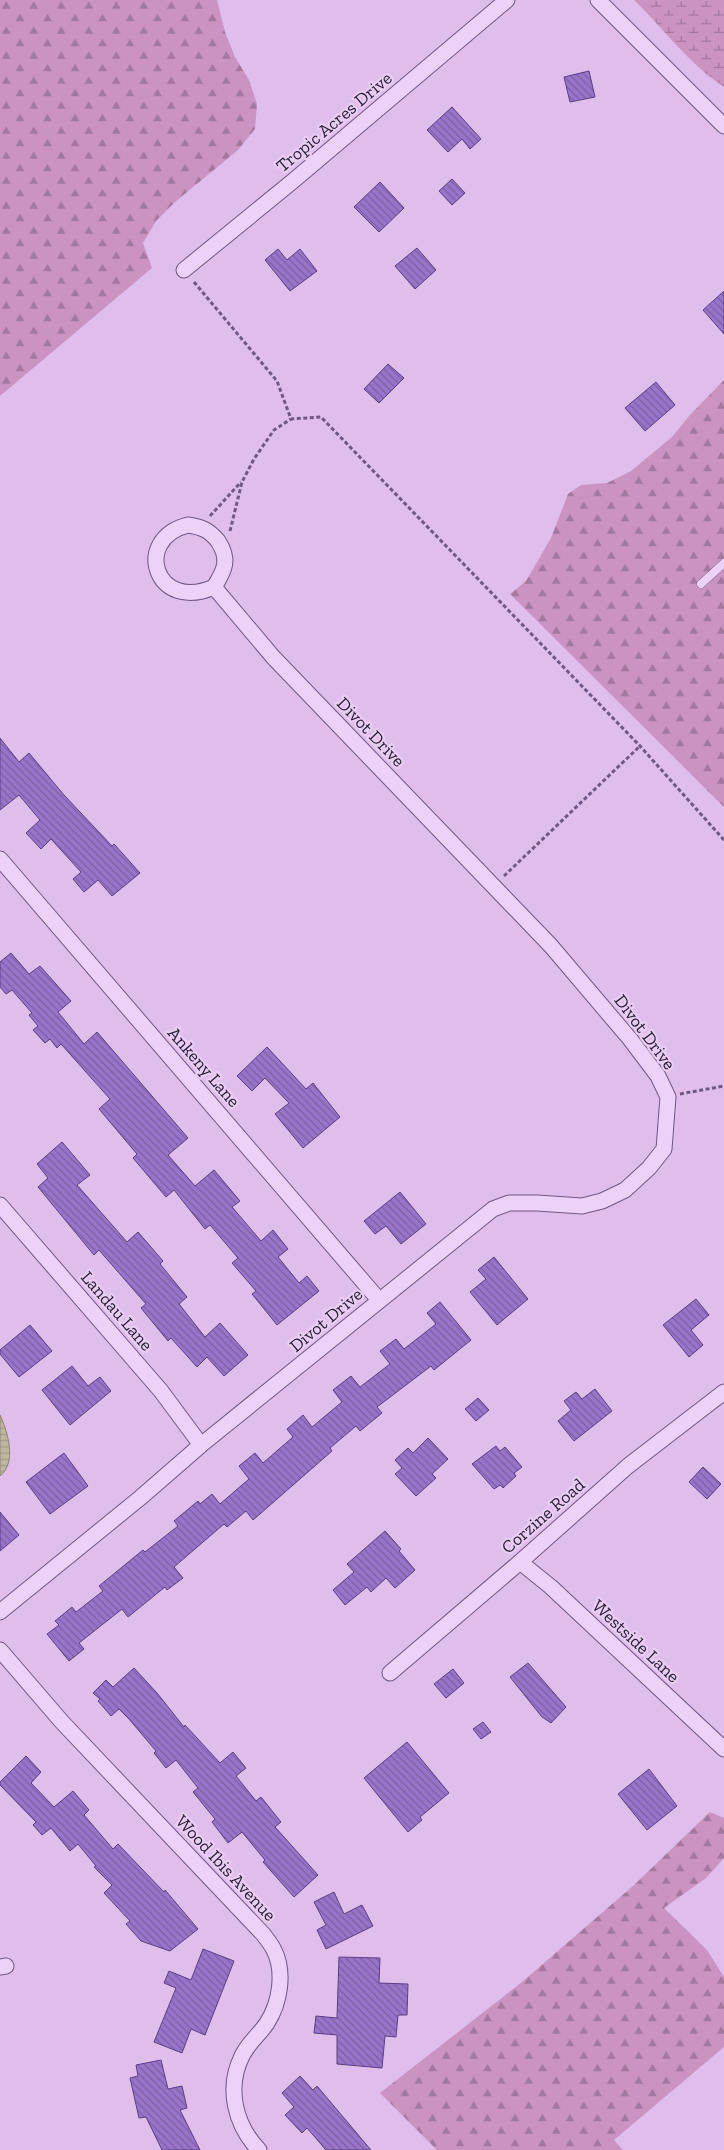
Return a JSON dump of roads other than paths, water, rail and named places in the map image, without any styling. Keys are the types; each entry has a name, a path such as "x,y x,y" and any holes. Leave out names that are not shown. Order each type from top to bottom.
{"street":[{"name":"Tropic Acres Drive","path":"184,270 293,181 506,0"},
{"path":"598,0 724,126"},
{"path":"188,525 200,526 211,532 225,551 222,574 214,587 192,594 180,592 163,580 158,570 156,558 158,546 165,536 176,528 188,525"},
{"name":"Divot Drive","path":"0,1612 140,1498 201,1445 493,1209 509,1203 582,1206 602,1201 625,1190 649,1168 664,1149 668,1097 658,1076 630,1039 551,946 273,656 214,587"},
{"name":"Ankeny Lane","path":"0,859 379,1300"},
{"name":"Landau Lane","path":"0,1205 161,1391 201,1445"},
{"name":"Corzine Road","path":"390,1673 520,1562 628,1466 724,1392"},
{"name":"Westside Lane","path":"520,1562 551,1587 724,1749"},
{"name":"Wood Ibis Avenue","path":"0,1650 62,1722 263,1934 274,1951 279,1970 276,2007 267,2024 242,2054 235,2071 233,2091 236,2112 243,2130 259,2150"}],"lane":[{"path":"701,584 724,563"}]}
